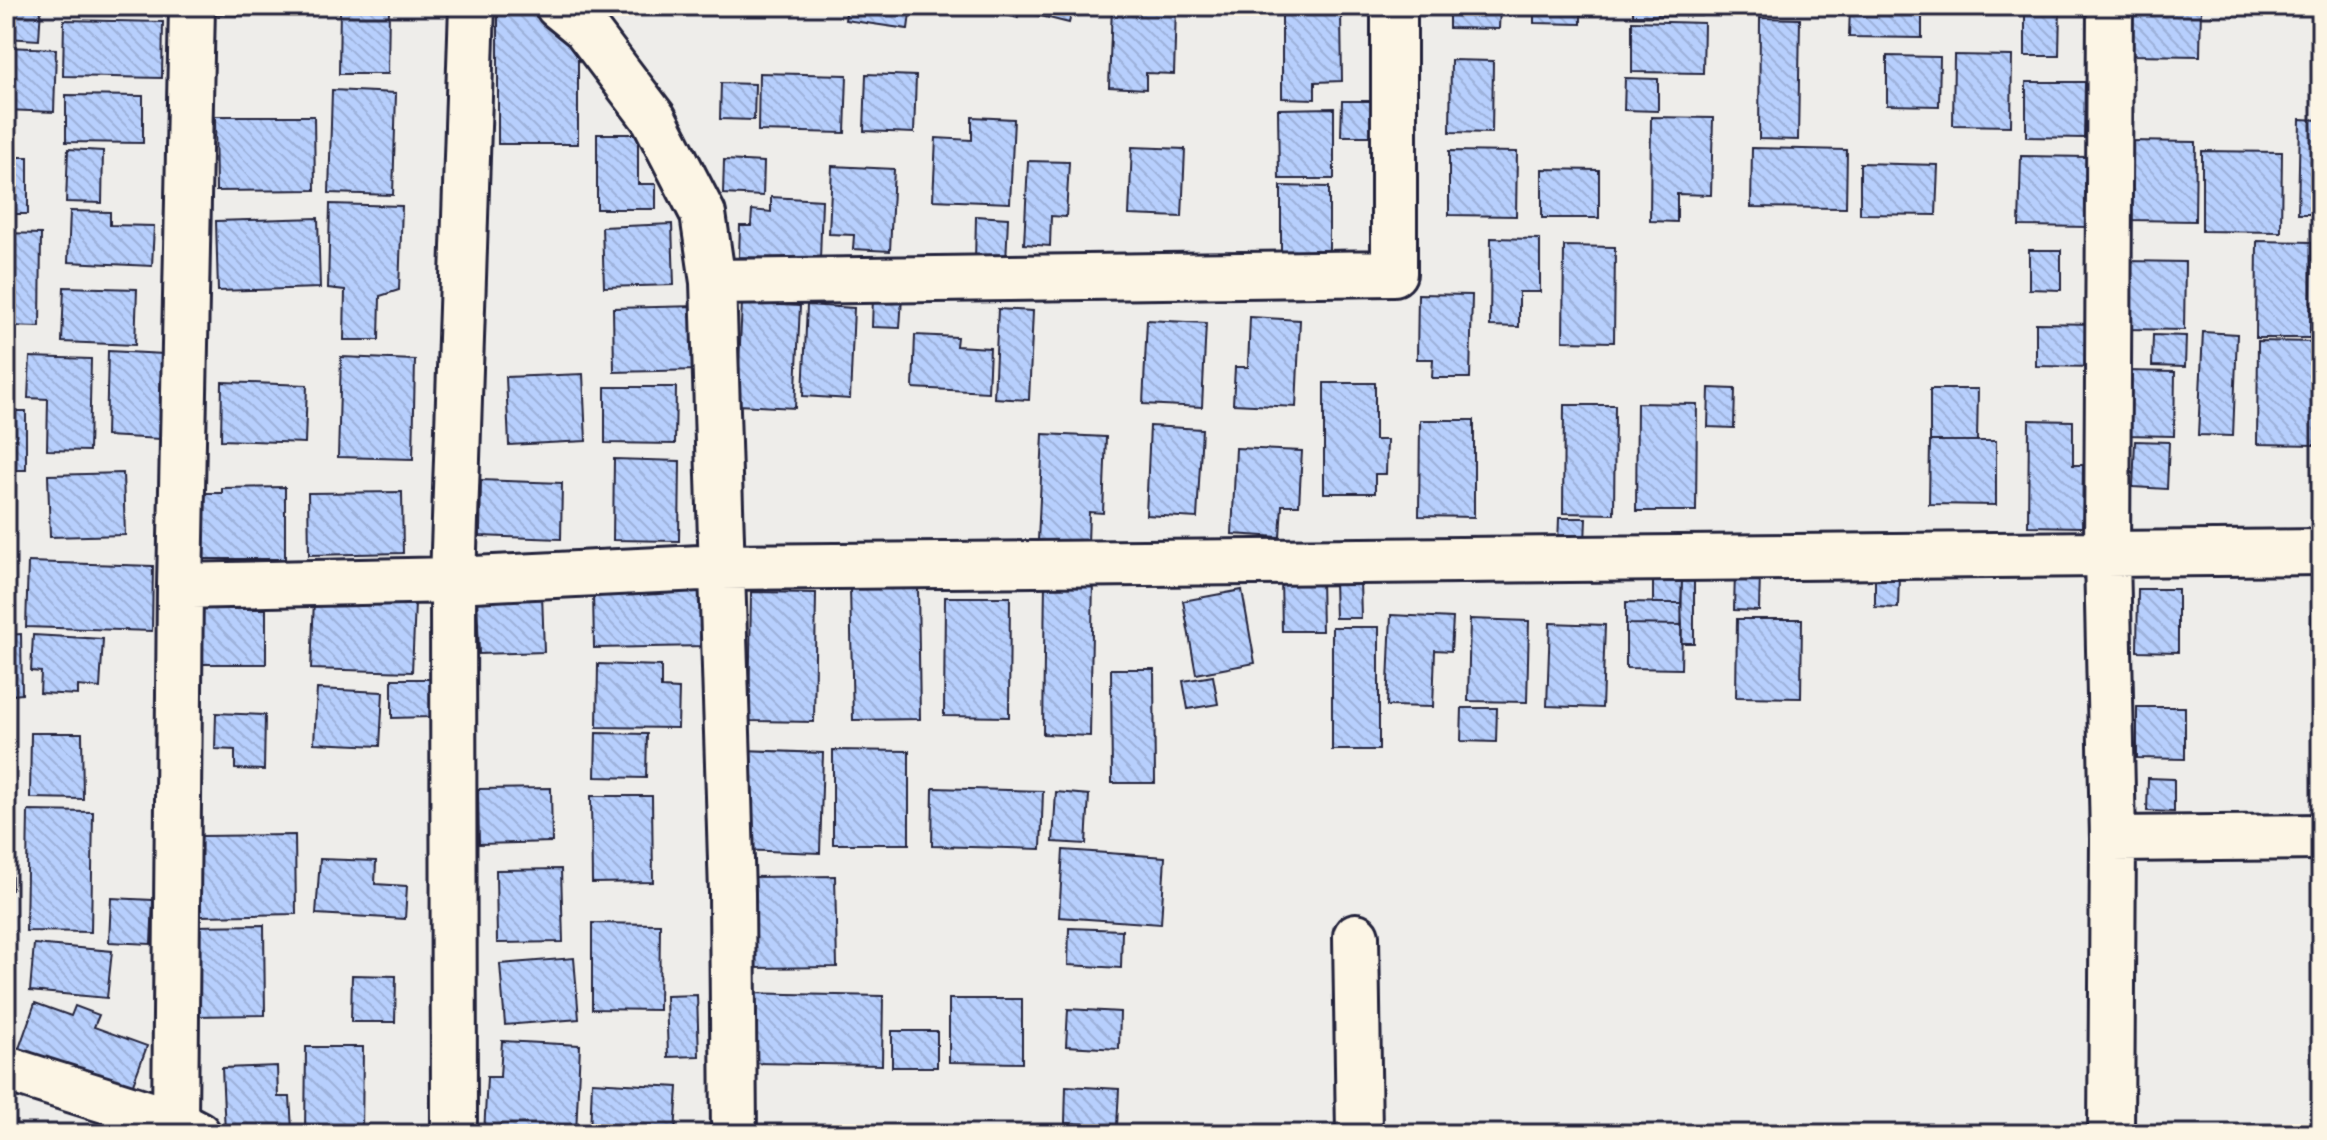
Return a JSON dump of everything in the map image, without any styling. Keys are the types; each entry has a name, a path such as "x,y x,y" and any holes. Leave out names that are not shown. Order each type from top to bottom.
{"street":[{"path":"6,1069 180,1130 180,586 192,6"},
{"path":"454,1134 453,580 472,6"},
{"path":"558,6 585,28 654,119 703,214 713,282 732,893 734,1134"},
{"path":"713,282 1394,273 1394,6"},
{"path":"2110,6 2107,555 2113,839 2111,1134"},
{"path":"180,586 453,580 721,567 2321,552"},
{"path":"2113,839 2321,837"},
{"path":"1356,936 1359,1134"}],"building":[{"path":"6,6 41,6 39,40 6,38"},
{"path":"74,6 148,6 148,12 74,11"},
{"path":"213,6 276,6 276,16 213,14"},
{"path":"340,6 389,6 388,74 339,74"},
{"path":"498,6 529,6 549,15 578,50 578,144 498,144"},
{"path":"847,6 911,6 908,29 845,20"},
{"path":"969,6 1021,6 1018,18"},
{"path":"1039,6 1073,6 1069,23 1037,15"},
{"path":"1112,6 1176,7 1174,74 1146,73 1146,89 1109,87"},
{"path":"1449,6 1500,6 1499,29 1449,28"},
{"path":"1534,6 1581,6 1581,24 1534,23"},
{"path":"1633,6 1701,6 1701,16 1633,15"},
{"path":"1850,6 1922,6 1922,38 1849,37"},
{"path":"1953,6 2004,6 2004,15 1953,14"},
{"path":"2025,6 2060,6 2059,56 2025,56"},
{"path":"2131,6 2201,6 2200,56 2130,55"},
{"path":"1282,13 1341,13 1342,81 1315,82 1315,99 1282,98"},
{"path":"1760,18 1800,19 1798,140 1759,139"},
{"path":"64,20 163,22 162,78 63,76"},
{"path":"1632,21 1704,23 1703,73 1632,72"},
{"path":"6,47 56,49 54,112 6,110"},
{"path":"1954,55 2012,56 2011,126 1953,125"},
{"path":"1887,56 1940,57 1939,106 1887,105"},
{"path":"1451,60 1493,61 1492,133 1450,132"},
{"path":"759,73 847,75 845,133 758,131"},
{"path":"866,74 916,76 914,133 864,131"},
{"path":"1625,78 1658,79 1658,111 1624,110"},
{"path":"2026,82 2085,82 2084,138 2026,137"},
{"path":"721,83 755,84 754,120 720,119"},
{"path":"332,90 396,93 393,195 329,193"},
{"path":"66,95 143,96 143,143 66,142"},
{"path":"1342,101 1376,101 1376,136 1341,136"},
{"path":"1334,108 1334,179 1279,179 1278,109"},
{"path":"215,116 314,116 315,190 216,191"},
{"path":"972,117 1014,119 1010,203 933,200 936,138 972,140"},
{"path":"1651,117 1713,118 1711,195 1677,194 1677,222 1650,221"},
{"path":"2300,119 2321,120 2321,214 2298,214"},
{"path":"597,134 638,134 638,184 656,184 656,209 597,209"},
{"path":"2129,141 2196,142 2195,221 2128,220"},
{"path":"1132,147 1185,149 1182,217 1129,215"},
{"path":"1752,148 1847,150 1846,208 1751,207"},
{"path":"68,149 103,151 102,203 66,202"},
{"path":"1449,151 1517,152 1516,216 1449,215"},
{"path":"2202,151 2282,152 2281,232 2202,231"},
{"path":"2021,156 2090,157 2089,227 2019,226"},
{"path":"6,157 28,157 28,214 6,214"},
{"path":"724,160 764,162 763,196 723,194"},
{"path":"1028,161 1069,162 1066,217 1051,216 1050,246 1024,244"},
{"path":"1860,163 1938,165 1936,215 1860,214"},
{"path":"832,166 894,169 890,251 853,249 854,235 829,234"},
{"path":"1542,169 1599,170 1599,218 1542,218"},
{"path":"1281,186 1329,187 1329,258 1281,258"},
{"path":"771,197 822,200 820,260 739,257 740,226 751,226 752,210 771,212"},
{"path":"330,204 402,206 399,290 380,296 379,340 344,340 345,290 328,288"},
{"path":"70,211 110,212 110,225 154,226 152,266 68,262"},
{"path":"976,216 1008,218 1006,263 975,261"},
{"path":"318,218 320,288 218,291 216,221"},
{"path":"672,224 674,285 604,287 602,227"},
{"path":"6,233 41,234 40,327 6,326"},
{"path":"1491,238 1540,239 1540,292 1519,292 1519,327 1490,326"},
{"path":"2257,241 2312,242 2310,338 2256,338"},
{"path":"1564,246 1615,247 1614,342 1563,341"},
{"path":"2029,250 2061,250 2061,290 2029,289"},
{"path":"2127,261 2185,262 2184,330 2126,329"},
{"path":"64,287 137,289 135,345 62,342"},
{"path":"1418,294 1472,295 1470,378 1432,378 1433,359 1417,359"},
{"path":"873,297 902,298 900,328 872,327"},
{"path":"742,303 800,306 795,408 737,405"},
{"path":"807,305 854,308 850,399 803,396"},
{"path":"698,306 699,370 614,372 613,308"},
{"path":"998,309 1033,311 1029,400 994,398"},
{"path":"1250,317 1300,320 1296,407 1233,404 1235,367 1248,367"},
{"path":"1147,320 1206,323 1202,407 1143,404"},
{"path":"2036,323 2097,324 2096,367 2036,366"},
{"path":"2203,332 2237,334 2233,436 2198,435"},
{"path":"915,335 957,337 956,346 990,348 988,392 913,388"},
{"path":"2153,335 2186,336 2185,367 2152,366"},
{"path":"2258,341 2316,342 2315,445 2257,444"},
{"path":"108,351 164,354 161,439 106,436"},
{"path":"30,357 91,359 89,451 47,450 48,399 28,398"},
{"path":"341,357 415,360 413,459 338,457"},
{"path":"2126,371 2175,372 2174,436 2125,435"},
{"path":"583,374 586,441 509,445 506,377"},
{"path":"222,382 307,385 305,443 221,440"},
{"path":"1324,383 1375,383 1375,440 1387,440 1386,474 1375,474 1375,493 1324,493"},
{"path":"605,387 676,387 675,444 605,443"},
{"path":"1709,388 1735,389 1734,428 1708,427"},
{"path":"1930,389 1978,389 1977,441 1930,441"},
{"path":"1637,403 1697,404 1696,511 1636,511"},
{"path":"1564,405 1615,405 1614,514 1563,513"},
{"path":"6,411 26,411 26,470 6,470"},
{"path":"1420,420 1474,420 1474,517 1419,516"},
{"path":"2029,420 2073,421 2073,465 2083,465 2082,527 2028,526"},
{"path":"1150,426 1202,429 1197,518 1146,515"},
{"path":"1043,434 1106,437 1103,513 1089,512 1088,544 1038,541"},
{"path":"1930,441 1996,441 1996,505 1929,504"},
{"path":"2135,441 2169,442 2167,489 2133,487"},
{"path":"1236,448 1302,451 1299,505 1282,505 1280,537 1232,534"},
{"path":"614,459 680,461 679,541 613,540"},
{"path":"123,473 125,535 50,537 48,475"},
{"path":"6,480 14,480 11,536 6,536"},
{"path":"481,480 562,483 561,539 480,536"},
{"path":"285,487 285,559 202,559 202,493 222,493 222,488"},
{"path":"402,492 403,553 309,555 308,493"},
{"path":"1559,518 1586,518 1585,544 1558,544"},
{"path":"6,542 9,588 6,589"},
{"path":"28,562 153,566 152,631 26,627"},
{"path":"1735,572 1760,573 1759,611 1734,610"},
{"path":"1875,575 1899,575 1898,608 1875,607"},
{"path":"1281,577 1321,577 1322,631 1282,631"},
{"path":"1045,579 1093,580 1090,736 1043,734"},
{"path":"1653,579 1682,579 1681,603 1653,603"},
{"path":"1682,579 1694,580 1694,643 1681,643"},
{"path":"1334,580 1360,580 1361,618 1335,618"},
{"path":"918,586 920,719 853,720 850,587"},
{"path":"704,589 706,646 594,648 593,591"},
{"path":"2138,589 2178,589 2178,652 2137,651"},
{"path":"1242,590 1255,663 1196,674 1183,601"},
{"path":"751,592 816,593 814,722 749,721"},
{"path":"542,593 544,652 479,654 477,595"},
{"path":"945,597 1010,597 1009,717 944,716"},
{"path":"2313,597 2321,597 2321,663 2310,662"},
{"path":"314,600 415,603 412,672 311,669"},
{"path":"1626,602 1681,603 1682,625 1626,624"},
{"path":"200,609 266,609 266,664 200,664"},
{"path":"1391,615 1453,618 1451,651 1435,650 1433,707 1387,706"},
{"path":"1470,619 1529,621 1527,702 1468,701"},
{"path":"1737,619 1802,619 1801,698 1736,697"},
{"path":"1550,623 1605,625 1602,708 1547,706"},
{"path":"1626,624 1682,625 1681,669 1626,668"},
{"path":"1332,627 1379,627 1379,750 1332,750"},
{"path":"21,634 22,694 12,695 13,746 6,746 6,635"},
{"path":"33,635 103,639 100,688 78,686 78,695 40,693 41,672 31,671"},
{"path":"598,664 661,666 661,688 679,689 678,728 597,727"},
{"path":"1111,669 1154,669 1155,783 1112,783"},
{"path":"1213,676 1218,704 1188,709 1183,681"},
{"path":"392,679 430,679 430,717 392,718"},
{"path":"317,689 383,692 380,746 314,743"},
{"path":"2137,707 2185,707 2185,759 2137,758"},
{"path":"1462,708 1497,708 1496,742 1461,741"},
{"path":"216,713 265,715 264,770 235,769 235,750 215,749"},
{"path":"31,733 82,733 83,799 30,798"},
{"path":"596,733 647,734 646,778 595,777"},
{"path":"743,750 823,753 820,853 739,850"},
{"path":"833,750 909,751 909,844 833,844"},
{"path":"2148,778 2174,779 2174,812 2147,811"},
{"path":"551,788 552,842 479,844 478,789"},
{"path":"933,788 1043,791 1041,849 932,846"},
{"path":"1056,792 1089,795 1086,844 1053,842"},
{"path":"591,796 652,796 653,882 592,883"},
{"path":"28,811 93,812 91,932 26,931"},
{"path":"295,835 296,914 201,916 201,836"},
{"path":"6,838 11,838 12,890 6,890"},
{"path":"1063,850 1165,857 1161,924 1059,917"},
{"path":"320,859 376,861 375,884 407,886 405,919 316,914"},
{"path":"561,869 563,942 497,943 496,870"},
{"path":"835,876 837,967 752,968 750,877"},
{"path":"111,898 153,900 151,944 109,942"},
{"path":"592,923 660,924 659,1010 592,1009"},
{"path":"264,925 265,1015 193,1016 192,926"},
{"path":"1069,928 1122,930 1121,968 1068,965"},
{"path":"34,944 112,951 107,998 30,991"},
{"path":"574,958 579,1019 505,1025 500,964"},
{"path":"352,975 396,976 395,1022 351,1022"},
{"path":"747,993 883,996 882,1065 746,1063"},
{"path":"697,995 699,1056 668,1057 666,996"},
{"path":"949,999 1022,999 1022,1063 949,1062"},
{"path":"35,1003 71,1016 75,1006 99,1015 94,1027 147,1046 127,1100 15,1060"},
{"path":"1068,1009 1120,1012 1119,1049 1066,1046"},
{"path":"892,1031 937,1031 937,1067 892,1067"},
{"path":"502,1041 580,1045 576,1134 484,1134 487,1077 500,1077"},
{"path":"306,1047 363,1047 362,1134 305,1134"},
{"path":"277,1066 278,1097 290,1097 292,1129 225,1132 222,1068"},
{"path":"592,1082 678,1087 675,1134 590,1134"},
{"path":"1066,1086 1119,1089 1117,1126 1065,1123"}]}
